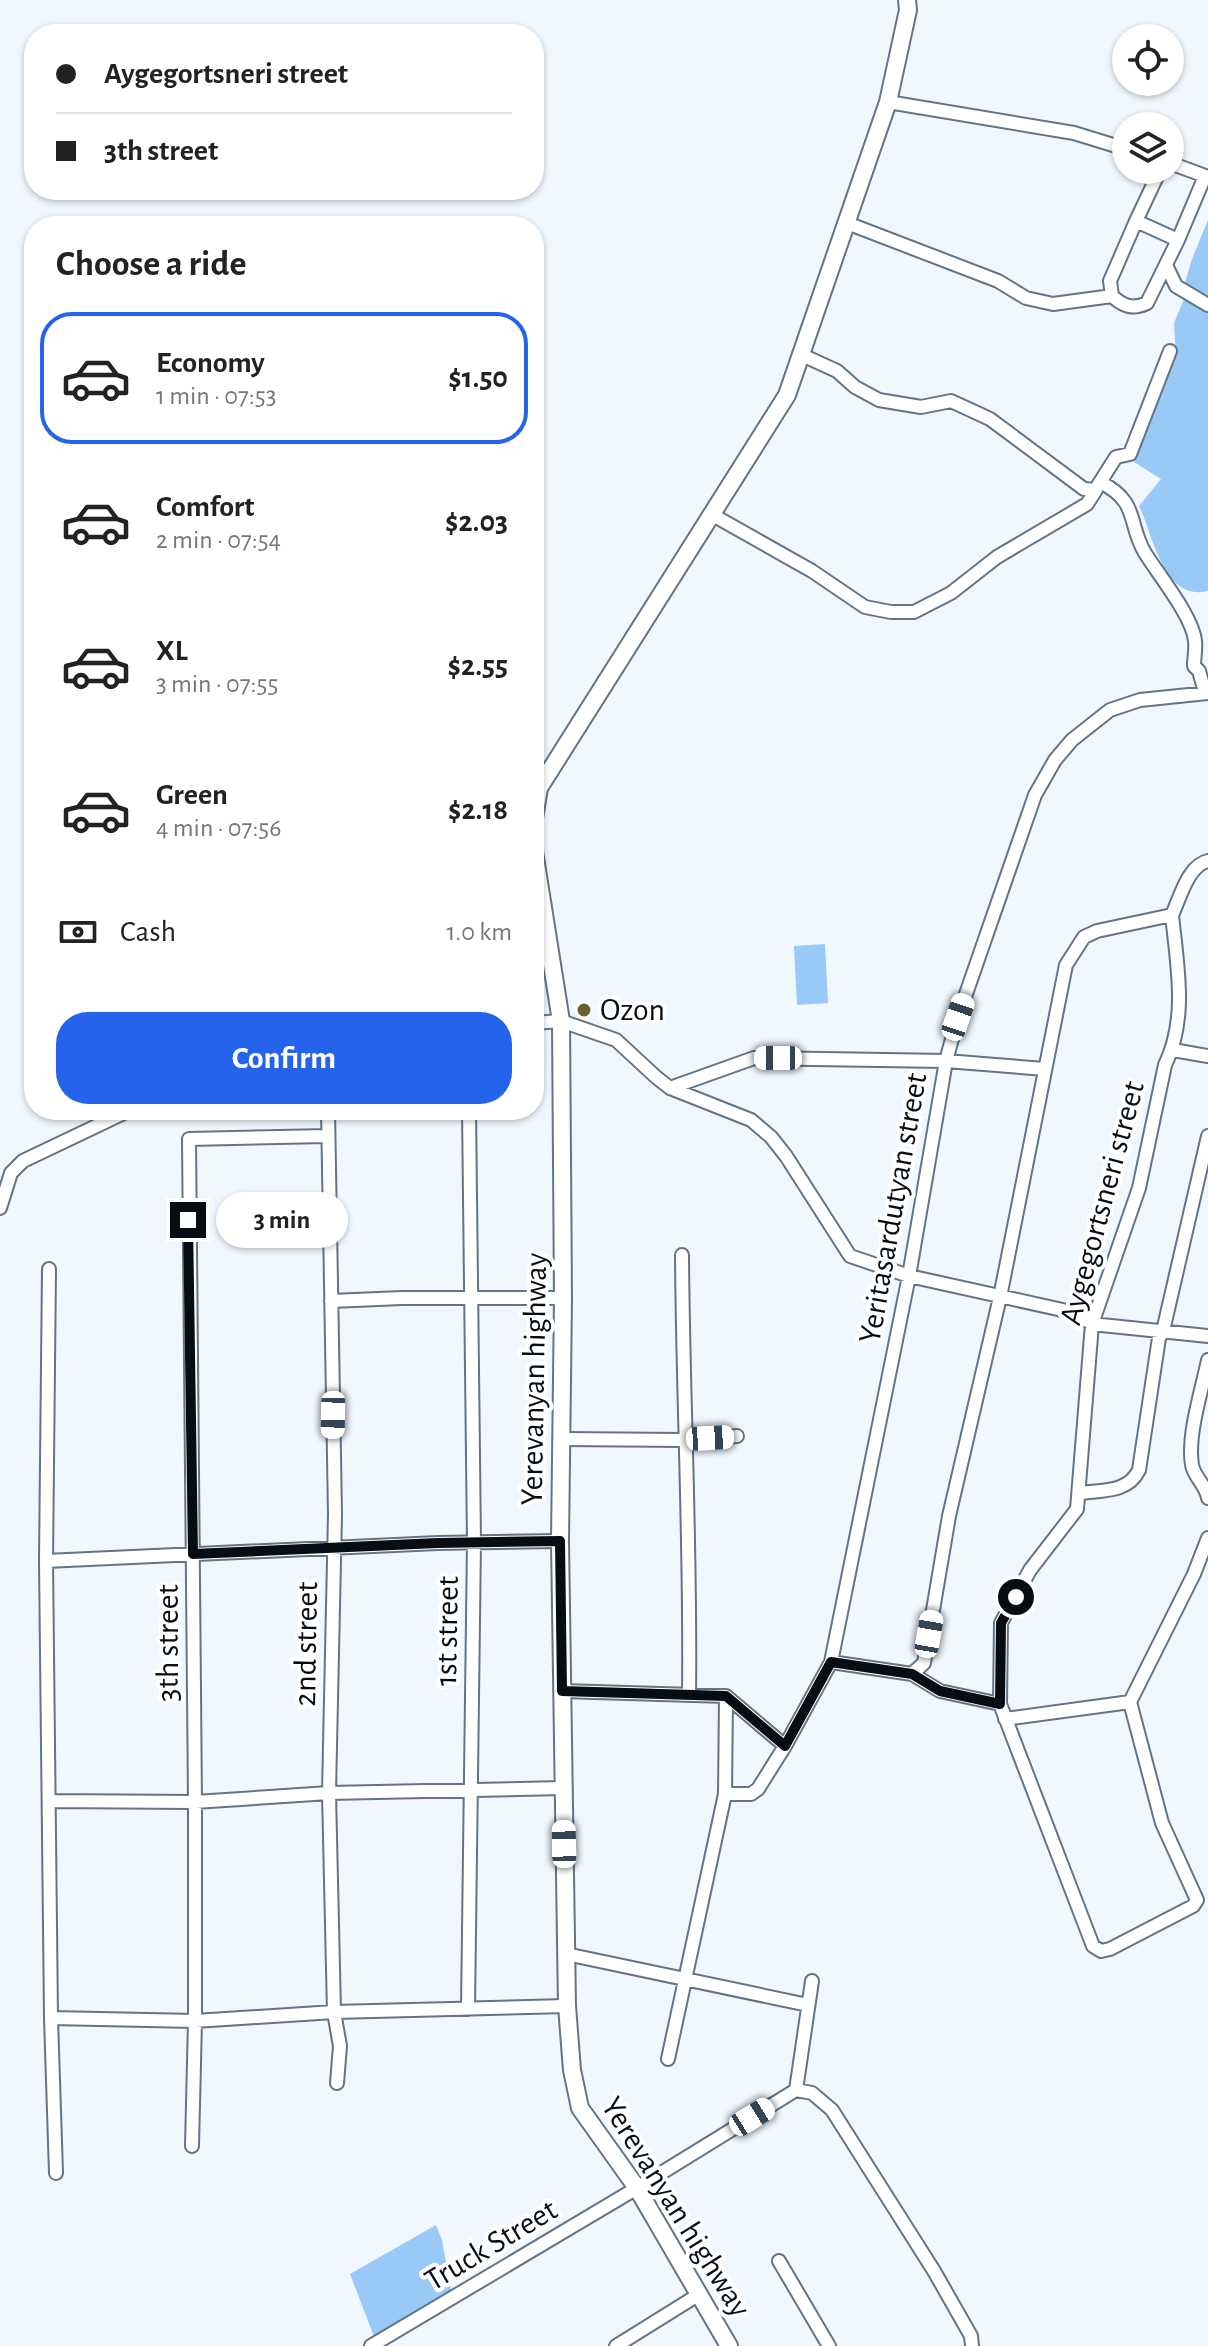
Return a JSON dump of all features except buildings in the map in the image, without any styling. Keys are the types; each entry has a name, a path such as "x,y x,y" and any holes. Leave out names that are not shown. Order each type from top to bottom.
{"main road":[{"path":"544,780 787,395 888,102 908,10 907,0"},
{"name":"Yerevanyan highway","path":"544,944 561,1021 563,1298 560,1541 567,2006 572,2070 580,2108 637,2188 729,2346"}],"street":[{"path":"888,102 1074,133 1112,145"},
{"path":"847,223 998,281 1026,298 1053,304 1112,296 1131,308 1147,303 1206,176 1184,168"},
{"path":"1112,296 1110,281 1153,184"},
{"path":"1136,221 1178,240"},
{"path":"1166,265 1176,286 1208,305"},
{"path":"711,514 812,571 865,607 914,612 951,593 997,557 1087,504 1116,457 1130,454 1170,351"},
{"path":"802,355 834,369 855,387 879,400 921,407 951,401 990,419 1084,489 1098,486 1117,490 1131,512 1144,552 1161,573 1195,638 1194,666 1207,692"},
{"name":"Yeritasardutyan street","path":"725,1794 751,1794 758,1789 831,1662 909,1276 946,1061 958,1017 1035,795 1055,760 1072,740 1110,710 1140,700 1207,692"},
{"path":"912,1674 924,1663 949,1516 1000,1297 1066,965 1084,937 1097,931 1172,915 1192,872 1197,865 1208,861"},
{"name":"Aygegortsneri street","path":"1130,1702 1162,1823 1197,1900 1193,1906 1101,1951 1093,1946 1000,1704 1001,1623 1030,1570 1077,1509 1092,1324 1139,1188 1165,1065 1173,1050 1180,1005 1172,915"},
{"path":"544,1022 561,1021 616,1040 670,1088 751,1120 771,1137 786,1156 850,1256 909,1276 1076,1313 1092,1324 1208,1336"},
{"path":"1173,1050 1208,1056"},
{"path":"670,1088 754,1058 946,1061 1045,1069"},
{"path":"0,1208 11,1173 23,1161 109,1120"},
{"name":"2nd street","path":"328,1120 335,1549 329,1793 334,2012 340,2046 337,2083"},
{"name":"1st street","path":"468,2009 474,1542 469,1120"},
{"name":"3th street","path":"192,2146 195,1802 189,1139 328,1136"},
{"path":"1080,1493 1121,1488 1136,1477 1139,1470 1159,1338 1208,1136"},
{"path":"682,1255 684,1440 691,1568 689,1695"},
{"path":"49,1269 46,1561 51,2018 56,2173"},
{"path":"331,1301 563,1298"},
{"path":"1208,1360 1191,1451 1193,1470 1208,1498"},
{"path":"562,1439 684,1440 737,1436"},
{"path":"1005,1719 1130,1702 1194,1574 1208,1538"},
{"path":"46,1561 560,1541"},
{"path":"831,1662 912,1674 940,1691 1000,1704"},
{"path":"562,1691 726,1696 785,1746"},
{"path":"668,2059 725,1794 726,1696"},
{"path":"49,1801 195,1802 329,1793 563,1788"},
{"path":"566,1954 808,2005"},
{"path":"812,1981 796,2090 812,2093 832,2110 934,2271 971,2336 972,2346"},
{"path":"51,2018 195,2021 334,2012 567,2006"},
{"name":"Truck Street","path":"371,2346 796,2090"},
{"path":"779,2261 829,2346"},
{"path":"616,2346 698,2295"}],"shaded area":[{"path":"1208,220 1208,302 1185,283"},
{"path":"1184,299 1208,306 1208,591 1193,592 1180,586 1170,576 1139,506 1161,479 1134,462 1176,357 1174,323"},
{"path":"825,944 828,1003 797,1005 794,946"},
{"path":"436,2225 442,2240 452,2295 375,2339 350,2274"}],"place":[{"name":"Ozon","path":"584,1010"}],"route":[{"path":"188,1220 193,1554 560,1541 562,1691 726,1696 785,1746 831,1662 912,1674 940,1691 1000,1704 1001,1623 1016,1597"}]}
